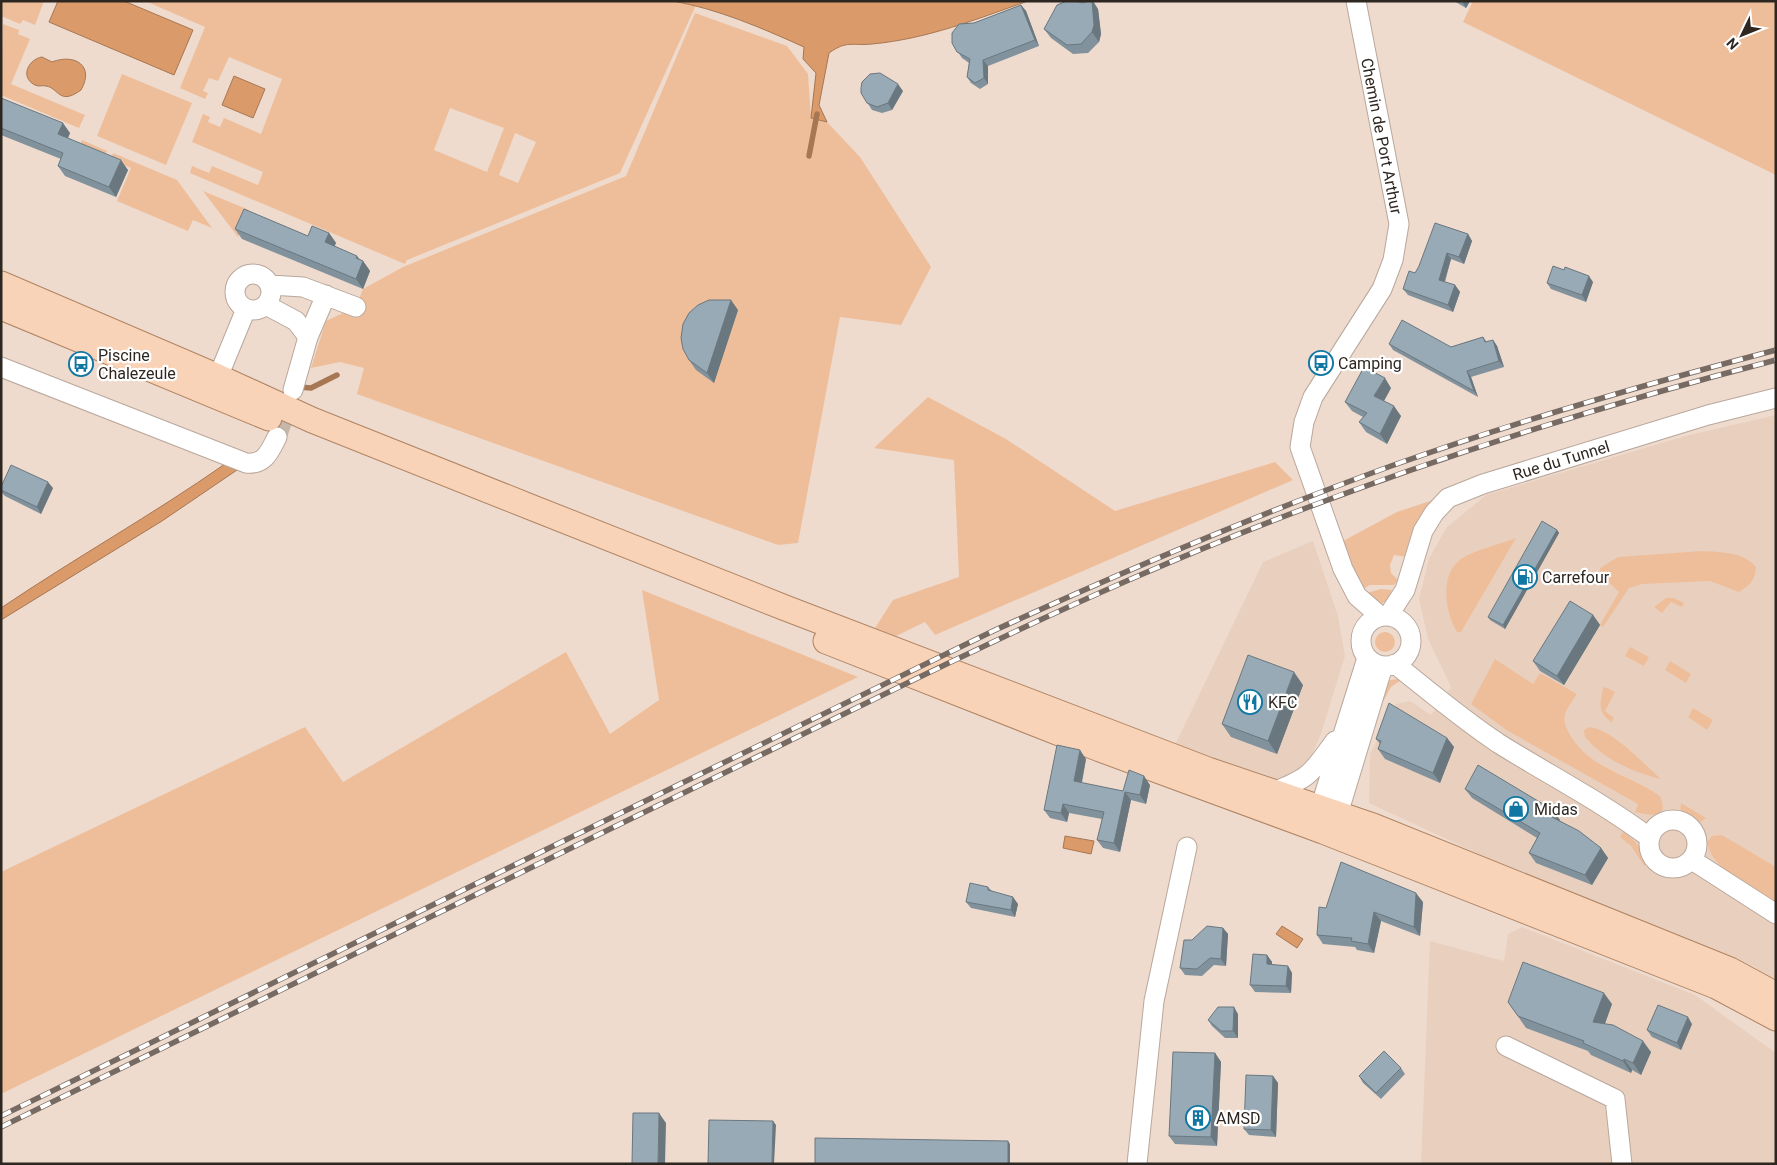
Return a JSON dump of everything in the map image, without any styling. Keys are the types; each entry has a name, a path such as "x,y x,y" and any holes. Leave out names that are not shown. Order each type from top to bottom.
{"main road":[{"path":"1,284 218,377 312,420 788,609 1208,770 1273,792 1327,818 1716,986 1776,1018"},
{"path":"1,306 456,495 1100,749 1327,818 1373,826 1730,970 1776,995"},
{"path":"111,352 132,350 203,381 218,377"}],"street":[{"name":"Chemin de Port Arthur","path":"1356,1 1399,224 1393,260 1382,289 1323,379 1308,411 1300,447 1343,569 1349,601 1378,619"},
{"path":"253,274 266,279 272,292 266,306 260,310 246,309 236,299 236,285 240,279 253,274"},
{"path":"270,285 303,287 356,307"},
{"path":"294,390 308,337 326,295"},
{"path":"266,306 296,321 308,337"},
{"path":"218,377 246,309"},
{"path":"1,368 246,463 256,464 264,460 277,436"},
{"name":"Rue du Tunnel","path":"1408,630 1405,590 1424,531 1434,514 1448,498 1483,484 1708,415 1776,398"},
{"name":"Rue du Tunnel","path":"1378,619 1405,590"},
{"path":"1430,692 1409,651 1410,636 1408,630 1402,622 1378,619 1361,642 1382,663 1430,692 1497,742 1626,820 1650,838"},
{"path":"1273,792 1307,777 1318,766 1347,726 1382,663 1409,651"},
{"path":"1327,818 1345,786 1382,663"},
{"path":"1327,818 1347,726"},
{"path":"1345,786 1350,801 1373,826"},
{"path":"1678,821 1685,823 1695,833 1697,840 1697,847 1692,860 1678,868 1663,866 1651,854 1650,838 1653,831 1664,822 1678,821"},
{"path":"1137,1164 1154,1001 1188,848"},
{"path":"1692,860 1776,914"},
{"path":"1506,1046 1615,1099 1622,1164"}],"shaded area":[{"path":"1,1 44,1 35,25 23,20 20,24 1,16"},
{"path":"58,1 124,1 193,30 174,75 49,22"},
{"path":"145,1 673,1 696,5 620,173 407,260 405,264 190,173 192,166 209,173 212,166 258,185 263,172 192,142 203,114 210,117 208,122 220,127 224,118 261,134 282,79 229,57 218,81 209,78 203,91 208,93 205,99 180,88 205,27","holes":["450,108 504,128 487,172 434,150","515,133 536,142 518,183 499,175"]},
{"path":"673,1 1028,1 971,21 912,38 872,44 850,44 835,49 829,53 819,105 827,122 811,118 816,73 803,59 804,47 723,14"},
{"path":"1473,1 1776,1 1776,175 1463,22"},
{"path":"695,13 787,46 808,74 811,118 827,122 860,157 931,267 901,325 840,317 798,543 778,545 357,394 364,368 340,362 311,368 326,321 356,307 363,289 403,267 626,176"},
{"path":"3,24 19,30 18,34 30,39 11,84 85,115 79,128 1,95"},
{"path":"42,57 52,62 68,59 80,64 86,74 81,90 74,95 64,96 50,87 36,86 30,82 27,73 28,69 33,61"},
{"path":"122,74 192,103 166,165 97,136"},
{"path":"234,76 265,89 253,118 222,105"},
{"path":"82,140 107,151 105,157 80,146"},
{"path":"113,153 177,180 212,228 193,220 188,231 117,201 131,168 111,159"},
{"path":"203,191 249,210 238,237"},
{"path":"928,397 1006,439 1115,511 1275,462 1293,480 935,635 925,622 896,636 875,628 893,600 959,577 954,460 874,448"},
{"path":"1776,415 1776,982 1754,967 1567,895 1369,803 1370,754 1396,704 1410,701 1431,715 1451,687 1428,639 1419,599 1429,559 1446,528 1486,495 1685,436"},
{"path":"225,464 237,470 162,521 1,620 1,608"},
{"path":"1436,499 1407,557 1394,555 1390,565 1391,573 1398,580 1394,585 1370,585 1361,590 1352,574 1343,541 1397,512"},
{"path":"1516,538 1461,632 1457,632 1449,614 1446,594 1449,574 1454,566 1461,559 1474,552"},
{"path":"1313,541 1338,616 1345,656 1321,734 1309,761 1283,780 1258,780 1173,749 1263,562"},
{"path":"1702,551 1731,554 1745,558 1756,567 1753,579 1749,585 1739,592 1710,581 1642,584 1629,588 1603,627 1600,625 1619,592 1600,574 1600,568 1618,557"},
{"path":"1381,589 1392,590 1386,602 1381,603 1366,593"},
{"path":"642,590 858,677 1,1094 1,872 305,727 343,782 566,652 610,734 659,700"},
{"path":"1666,598 1674,598 1684,603 1682,607 1671,602 1662,613 1654,607"},
{"path":"1381,632 1389,632 1395,638 1395,646 1389,652 1381,652 1375,646 1375,638"},
{"path":"1630,647 1649,657 1644,666 1625,656"},
{"path":"1495,659 1533,684 1540,673 1577,694 1567,709 1564,719 1568,731 1577,745 1598,763 1660,796 1663,809 1661,812 1653,815 1635,812 1638,804 1508,731 1471,704"},
{"path":"1670,661 1691,674 1686,683 1665,670"},
{"path":"1390,680 1401,680 1391,687 1373,720 1385,684"},
{"path":"1605,687 1615,692 1605,711 1614,718 1612,722 1604,715 1601,707 1603,688"},
{"path":"1693,708 1713,720 1707,730 1688,717"},
{"path":"1589,727 1598,729 1617,740 1661,779 1630,769 1601,752 1585,737 1584,730"},
{"path":"1681,803 1706,818 1699,823 1693,818 1680,813"},
{"path":"1623,832 1632,838 1639,847 1644,857 1645,867 1631,846 1620,837"},
{"path":"1722,835 1776,867 1776,903 1745,885 1717,862 1710,852 1707,842 1712,836"},
{"path":"1065,836 1094,841 1091,854 1063,848"},
{"path":"1282,926 1303,939 1297,948 1276,934"},
{"path":"1522,927 1695,995 1776,1053 1776,1164 1421,1164 1430,941 1504,961 1508,934"}],"building":[{"path":"1067,1 1083,3 1092,1 1094,25 1092,32 1081,44 1067,45 1044,29 1057,5"},
{"path":"1021,5 1035,40 983,60 984,78 975,83 967,77 970,59 957,52 952,43 952,33 959,24 974,23"},
{"path":"880,73 898,84 888,103 877,107 867,103 861,93 861,88 862,82 870,74"},
{"path":"1,98 63,123 58,134 121,160 109,187 58,166 63,153 1,128"},
{"path":"244,209 308,236 312,226 329,233 325,242 357,256 356,258 363,261 356,279 235,229"},
{"path":"1435,223 1468,234 1459,257 1447,253 1439,280 1455,285 1448,305 1403,289 1409,271 1415,273 1419,266"},
{"path":"1553,266 1564,270 1565,267 1589,276 1582,295 1547,283"},
{"path":"709,300 731,300 707,373 689,360 683,349 681,338 683,324 689,313 698,305"},
{"path":"1402,320 1451,347 1483,337 1485,342 1493,340 1499,361 1467,371 1474,391 1389,344"},
{"path":"1364,367 1385,378 1374,396 1394,406 1380,434 1359,422 1367,413 1345,402"},
{"path":"11,465 48,482 37,507 1,490"},
{"name":"Carrefour","path":"1542,521 1557,530 1503,625 1488,617"},
{"path":"1570,601 1593,615 1557,676 1533,661"},
{"path":"1248,655 1294,672 1268,741 1222,724"},
{"path":"1389,703 1447,738 1433,773 1378,749 1381,741 1376,739"},
{"path":"1057,745 1080,750 1074,781 1123,791 1129,770 1144,776 1140,795 1125,792 1114,843 1097,840 1104,812 1063,804 1061,813 1044,810"},
{"path":"1478,765 1553,810 1550,816 1579,831 1601,848 1585,875 1529,853 1540,833 1465,789"},
{"path":"1341,862 1416,893 1414,927 1374,912 1368,944 1351,941 1352,938 1317,935 1319,907 1326,908"},
{"path":"970,883 988,887 988,890 1013,897 1011,910 966,902"},
{"path":"1207,926 1223,928 1221,959 1210,958 1197,969 1180,968 1184,940 1192,940"},
{"path":"1253,954 1267,955 1267,964 1288,966 1286,986 1250,985"},
{"path":"1523,962 1604,993 1593,1022 1613,1025 1643,1041 1633,1063 1624,1059 1623,1061 1583,1043 1584,1041 1518,1016 1508,1002"},
{"path":"1658,1005 1688,1017 1677,1043 1647,1030"},
{"path":"1218,1007 1234,1007 1233,1031 1221,1031 1208,1020"},
{"path":"1384,1051 1401,1068 1376,1093 1359,1076"},
{"path":"1173,1052 1215,1053 1211,1137 1169,1136"},
{"path":"1246,1075 1273,1076 1271,1130 1244,1129"},
{"path":"633,1113 659,1113 658,1164 632,1164"},
{"path":"709,1120 773,1121 772,1164 708,1164"},
{"path":"815,1138 1008,1141 1008,1164 815,1164"}],"waterway":[{"path":"809,156 817,114"},
{"path":"299,387 311,388 337,375"}],"tunnel":[{"path":"277,437 291,398"}],"railway":[{"path":"1,1116 993,631 1141,565 1290,504 1438,449 1582,404 1776,350"},
{"path":"1,1127 893,690 1131,579 1289,514 1449,457 1612,405 1776,360"}],"place":[{"name":"Camping","path":"1321,363"},
{"name":"Piscine Chalezeule","path":"81,364"},
{"name":"Carrefour","path":"1525,577"},
{"name":"KFC","path":"1250,702"},
{"name":"Midas","path":"1516,809"},
{"name":"AMSD","path":"1198,1118"}]}
